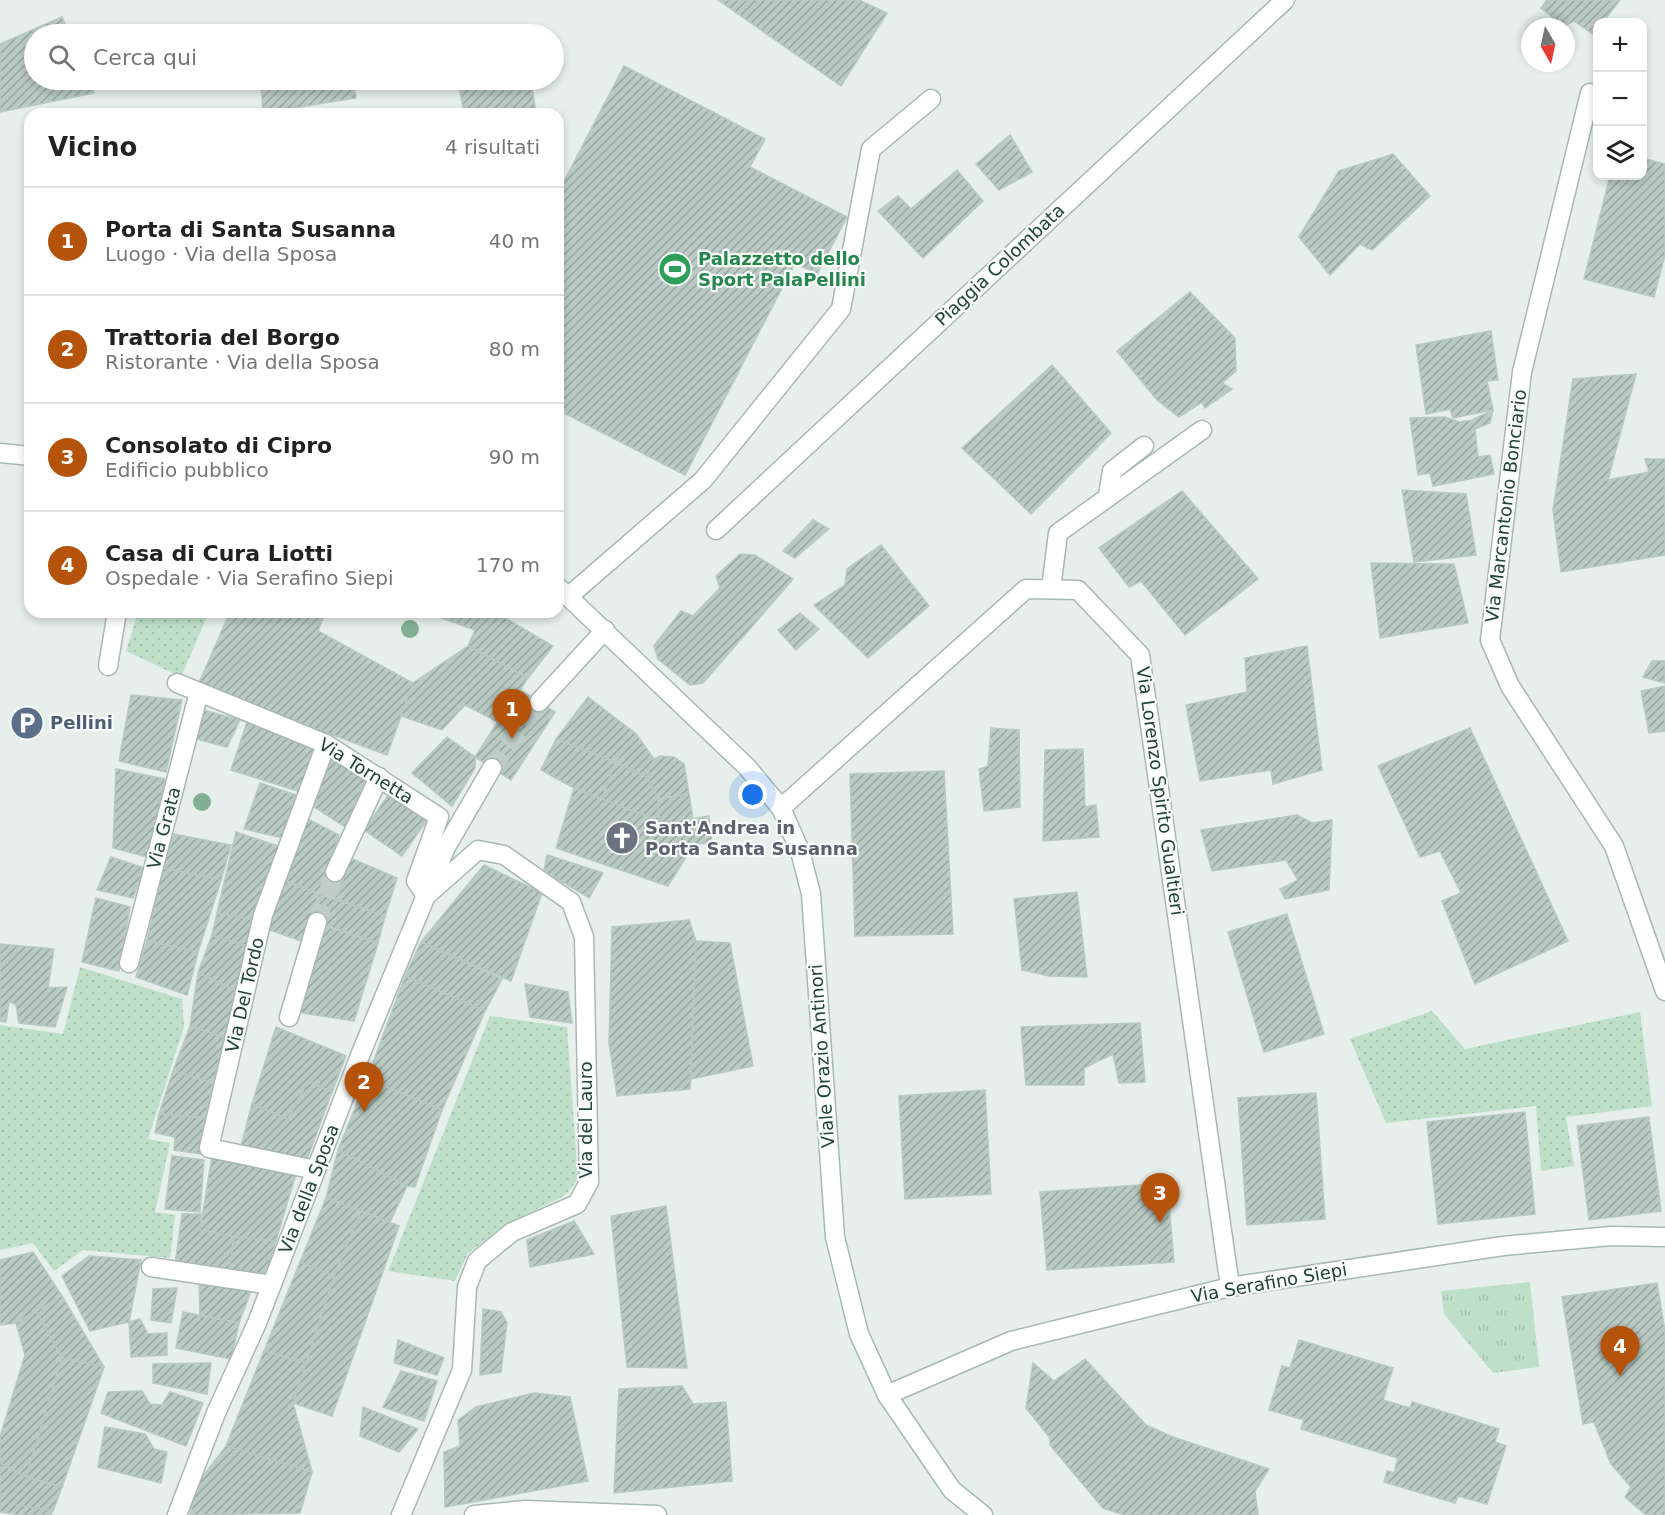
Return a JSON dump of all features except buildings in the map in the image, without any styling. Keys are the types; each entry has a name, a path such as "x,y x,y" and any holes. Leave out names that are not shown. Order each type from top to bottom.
{"street":[{"name":"Piaggia Colombata","path":"716,530 1285,0"},
{"name":"Via Marcantonio Bonciario","path":"1590,93 1522,372 1490,640 1510,686 1614,846 1665,991"},
{"path":"564,592 703,480 841,309 871,149 931,99"},
{"path":"1051,589 1058,533 1202,429"},
{"path":"1108,496 1112,471 1144,446"},
{"path":"0,453 24,455"},
{"name":"Via Lorenzo Spirito Gualtieri","path":"781,808 1026,589 1078,590 1140,654 1230,1287"},
{"name":"Viale Orazio Antinori","path":"564,592 747,767 781,808 800,851 811,894 835,1237 859,1334 886,1395 952,1490 983,1515"},
{"path":"108,666 116,618"},
{"path":"538,702 605,630"},
{"name":"Via Tornetta","path":"177,683 326,744 439,817 416,881 426,896"},
{"name":"Via Grata","path":"129,963 199,692"},
{"name":"Via Del Tordo","path":"316,1170 209,1148 263,915 326,744"},
{"name":"Via della Sposa","path":"177,1515 216,1413 272,1285 446,847 492,768"},
{"path":"335,872 379,777"},
{"name":"Via del Lauro","path":"401,1515 462,1370 467,1287 477,1261 512,1232 577,1204 589,1182 584,937 571,902 504,855 477,850 426,896"},
{"path":"289,1017 317,922"},
{"name":"Via Serafino Siepi","path":"886,1395 1011,1341 1230,1287 1503,1246 1611,1236 1665,1237"},
{"path":"151,1267 272,1285"},
{"path":"474,1515 525,1510 657,1515"}],"green space":[{"path":"136,618 206,618 181,677 126,651"},
{"path":"80,967 182,999 184,1027 148,1139 170,1143 155,1212 175,1215 170,1258 83,1250 54,1271 33,1243 0,1250 0,1025 63,1034"},
{"path":"1432,1011 1465,1049 1640,1012 1652,1106 1566,1117 1574,1166 1541,1171 1536,1106 1386,1123 1350,1039"},
{"path":"490,1016 567,1027 578,1180 564,1196 514,1220 468,1253 455,1281 388,1271"},
{"path":"1530,1282 1539,1367 1493,1373 1444,1314 1441,1291"}],"tunnel":[{"path":"492,768 539,702"},
{"path":"317,922 335,872"}],"place":[{"name":"Palazzetto dello Sport PalaPellini","path":"675,269"},
{"name":"Pellini","path":"27,723"},
{"name":"Porta di Santa Susanna","path":"512,739"},
{"name":"Sant'Andrea in Porta Santa Susanna","path":"622,838"},
{"name":"Trattoria del Borgo","path":"364,1112"},
{"name":"Consolato di Cipro","path":"1160,1223"},
{"name":"Casa di Cura Liotti","path":"1620,1376"}]}
